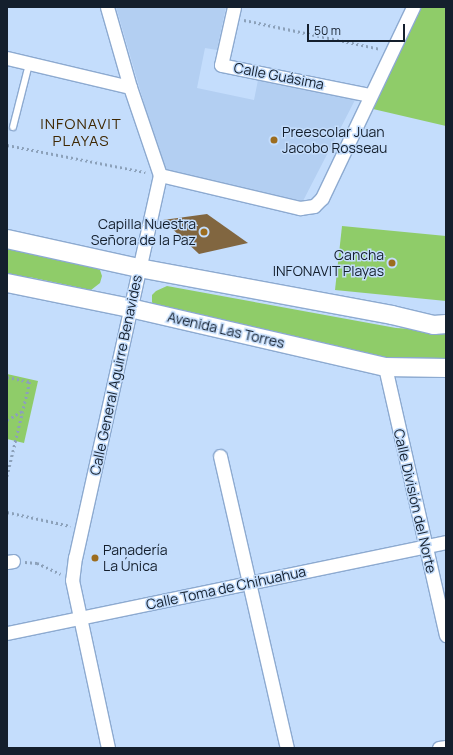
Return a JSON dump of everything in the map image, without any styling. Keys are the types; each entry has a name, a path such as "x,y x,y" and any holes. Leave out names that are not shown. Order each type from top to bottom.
{"street":[{"path":"107,7 130,87 160,175 300,208 314,206 322,198 413,7"},
{"name":"Calle Guásima","path":"232,12 221,64 370,95"},
{"path":"7,58 130,87"},
{"name":"Calle General Aguirre Benavides","path":"108,748 72,580 82,528 160,175"},
{"path":"7,239 139,268 392,315 434,325 446,324"},
{"name":"Avenida Las Torres","path":"7,283 130,308 385,367 446,368"},
{"name":"Calle División del Norte","path":"385,367 446,635"},
{"path":"220,456 287,748"},
{"name":"Calle Toma de Chihuahua","path":"7,633 446,542"},
{"path":"439,748 446,746"}],"lane":[{"path":"13,127 29,64"}],"path":[{"path":"232,12 391,51"},
{"path":"7,145 160,175"},
{"path":"7,377 30,382 7,477"},
{"path":"7,420 22,411"},
{"path":"7,512 82,528"},
{"path":"10,561 37,563 72,580"}],"shaded area":[{"path":"116,7 226,7 217,50 205,48 197,88 254,100 258,80 355,100 303,201 164,172"}],"green space":[{"path":"421,7 446,7 446,126 373,109"},
{"name":"Cancha INFONAVIT Playas","path":"342,226 446,236 446,301 335,290"},
{"path":"7,249 86,264 100,270 102,276 100,283 91,290 29,277 21,279 7,277"},
{"path":"167,286 396,328 446,331 446,360 411,364 155,309 152,302 152,295 156,291"},
{"path":"7,374 38,381 24,443 7,439"}],"building":[{"name":"Capilla Nuestra Señora de la Paz","path":"207,214 248,243 199,254 163,220"}],"place":[{"name":"Preescolar Juan Jacobo Rosseau","path":"274,140"},
{"name":"Capilla Nuestra Señora de la Paz","path":"204,232"},
{"name":"Cancha INFONAVIT Playas","path":"392,263"},
{"name":"Panadería La Única","path":"95,558"}],"district":[{"name":"INFONAVIT PLAYAS","path":"81,132"}]}
